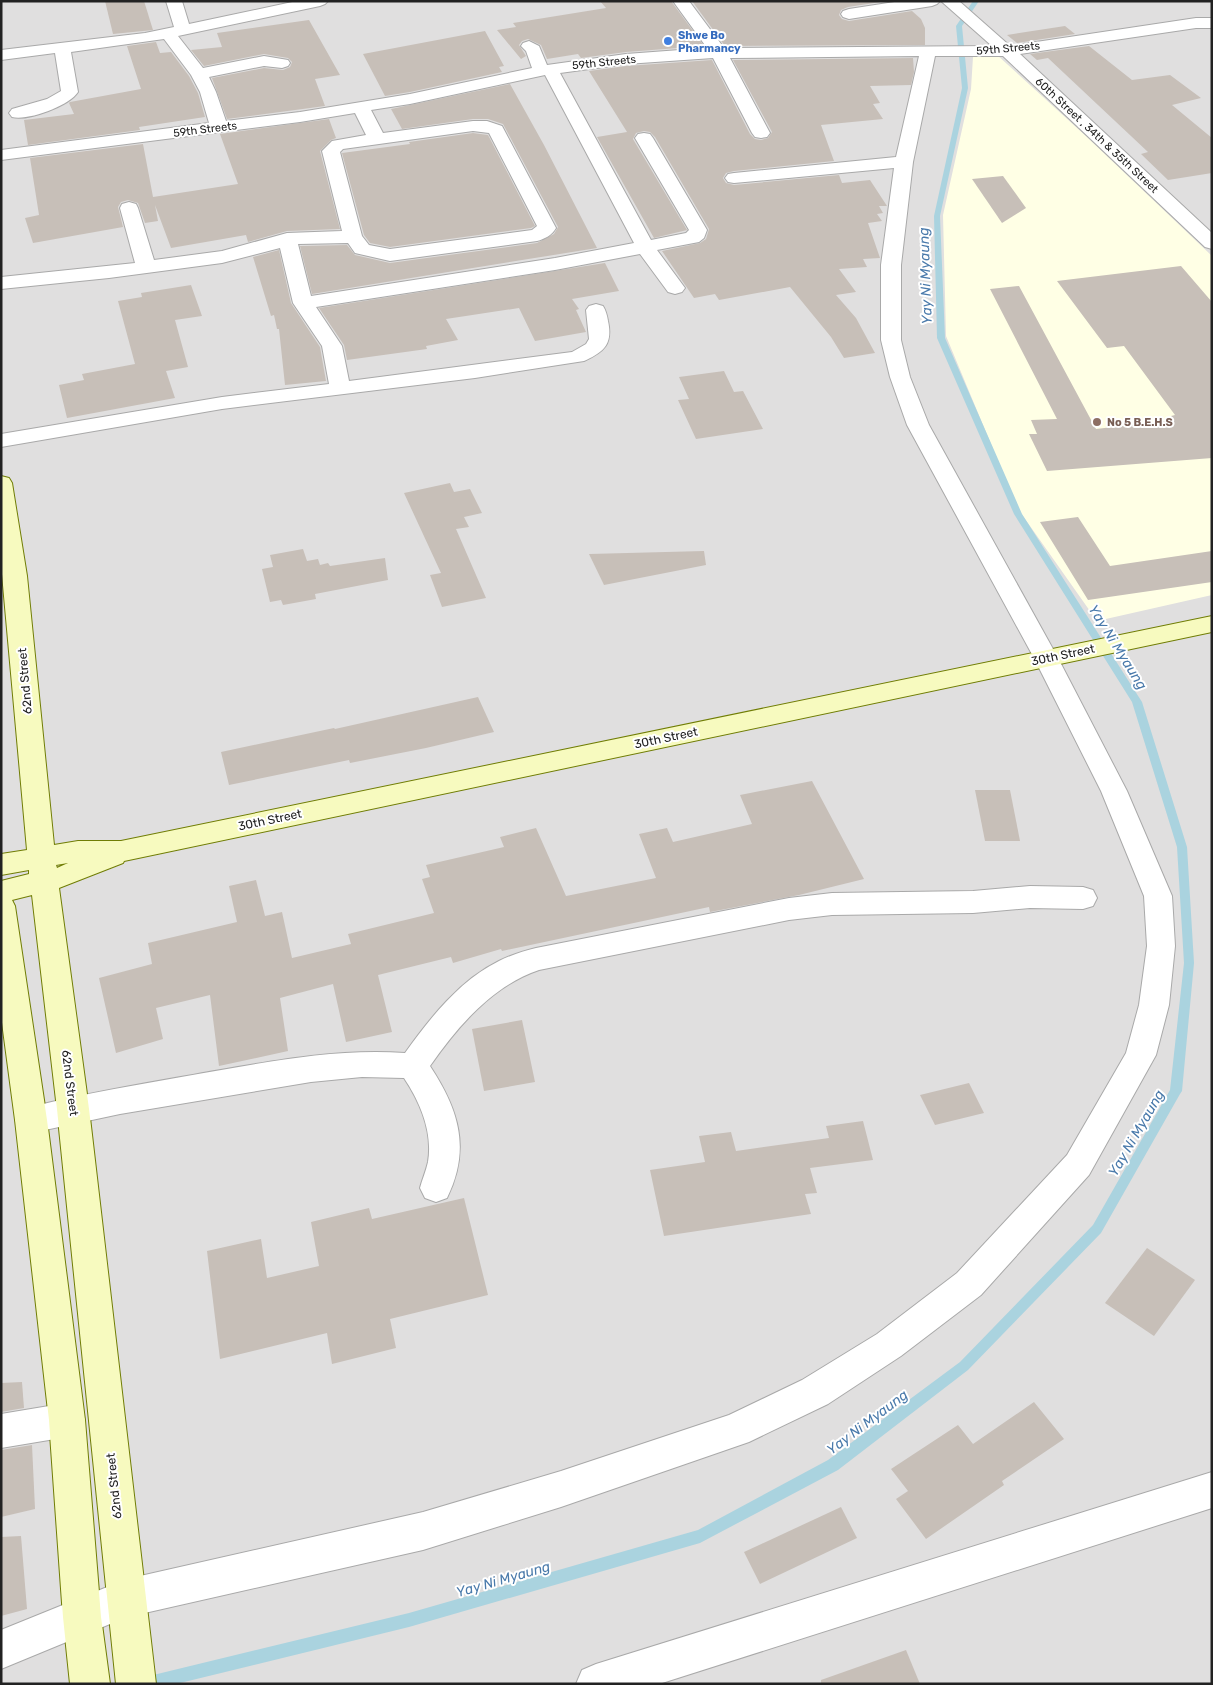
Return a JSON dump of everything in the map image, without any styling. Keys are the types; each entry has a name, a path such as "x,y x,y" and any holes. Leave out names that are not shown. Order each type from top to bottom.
{"main road":[{"name":"62nd Street","path":"1,483 15,576 43,869 73,1109 136,1684"},
{"name":"30th Street","path":"1,865 43,869 84,869 121,851 1212,624"},
{"name":"30th Street","path":"1,892 43,869"},
{"path":"1,906 31,1120 67,1420 83,1628 90,1684"}],"street":[{"path":"174,1 175,32 208,92 219,128"},
{"path":"1,55 124,41 320,1"},
{"path":"681,1 719,53 761,133"},
{"path":"849,14 932,1"},
{"name":"60th Street , 34th & 35th Street","path":"954,6 982,28 1212,243"},
{"name":"59th Streets","path":"1,155 219,128 361,107 410,99 545,69 626,59 719,53 1007,51 1160,28 1212,23"},
{"path":"529,46 533,49 545,69 645,246 659,269 675,288"},
{"path":"18,113 59,100 66,97 70,92 62,48"},
{"path":"1,1650 83,1628 128,1612 423,1531 561,1489 736,1430 815,1392 889,1346 969,1284 1078,1165 1141,1055 1154,1005 1161,946 1158,896 1114,791 1053,657 918,425 900,378 891,340 891,265 904,162 928,53"},
{"path":"198,74 264,61 282,64"},
{"path":"361,107 377,139"},
{"path":"473,126 487,126 496,130 546,228 537,235 390,255 362,249 353,237 331,151 338,145 473,126"},
{"path":"304,303 555,264 692,238 697,234 698,230 644,138"},
{"path":"734,178 904,162"},
{"path":"129,208 146,267"},
{"path":"1,282 222,257 261,248 286,239 310,236 353,237"},
{"path":"286,239 304,303 332,346 340,388"},
{"path":"1,441 222,403 475,372 577,357 592,351 600,341 601,333 596,310"},
{"path":"413,1066 440,1027 485,985 508,969 536,960 789,909 832,904 974,902 1030,897 1083,898"},
{"path":"31,1120 73,1109 271,1075 352,1064 382,1063 413,1066"},
{"path":"413,1066 432,1095 445,1138 444,1162 436,1188"},
{"path":"1,1431 67,1420"},
{"path":"596,1684 1212,1490"}],"shaded area":[{"path":"1,1 1212,1 1212,1684 1,1684"},
{"name":"No 5 B.E.H.S","path":"996,54 1212,256 1212,595 1097,621 1018,509 946,336 943,215 971,89 973,57"}],"building":[{"path":"105,1 144,1 153,30 113,34"},
{"path":"600,1 671,1 704,46 626,52 581,58 578,54 547,59 541,45 528,39 522,41 519,45 526,56 521,59 497,30 516,27 513,23 606,8"},
{"path":"692,1 887,1 848,7 841,10 839,15 842,19 849,21 912,11 921,19 925,28 925,45 725,46"},
{"path":"309,20 340,75 315,79 325,106 227,119 212,78 264,68 283,70 290,67 292,62 288,58 264,54 204,66 191,50 222,47 217,33"},
{"path":"1065,26 1075,34 1017,43 1007,35"},
{"path":"485,31 504,66 499,67 502,72 410,92 385,96 363,54"},
{"path":"156,42 160,53 171,52 189,76 198,93 205,117 139,127 140,130 28,145 24,120 74,114 70,102 141,89 127,46"},
{"path":"1089,46 1132,80 1170,75 1201,98 1172,105 1212,138 1212,173 1168,180 1141,154 1148,152 1048,58 1037,60 1030,54"},
{"path":"913,58 914,72 911,85 870,86 880,103 873,104 883,119 821,125 834,161 734,171 726,173 723,178 726,183 734,185 839,175 842,183 870,180 887,206 879,206 883,213 877,214 882,221 868,223 880,258 863,259 867,267 839,269 856,292 836,295 856,318 875,353 844,358 831,337 790,287 719,300 715,294 694,298 662,251 700,243 706,239 709,229 655,137 650,132 644,131 636,133 633,139 687,230 654,238 597,137 627,132 589,71 626,66 712,60 750,134 755,139 761,140 768,138 772,132 733,60"},
{"path":"510,84 597,248 312,294 300,246 347,245 355,255 390,263 537,243 554,234 558,227 503,124 488,119 473,119 402,129 391,109"},
{"path":"329,119 336,138 331,140 320,151 340,229 287,231 248,242 246,235 171,248 155,205 158,221 145,223 138,203 128,200 121,202 118,207 123,227 33,243 25,218 39,215 30,158 143,144 153,197 238,184 220,134"},
{"path":"473,133 488,135 535,226 390,247 370,243 364,235 342,153"},
{"path":"1003,176 1026,208 1002,223 972,179"},
{"path":"279,250 291,303 320,347 326,381 285,385 279,329 277,329 274,315 271,316 253,257"},
{"path":"605,263 619,291 572,299 579,309 576,310 586,332 535,341 519,308 446,319 458,340 426,346 427,349 347,360 344,345 319,308"},
{"path":"1181,266 1212,302 1212,458 1047,471 1029,434 1037,434 1031,420 1057,419 990,289 1019,286 1096,429 1173,420 1171,416 1175,415 1124,346 1107,348 1057,281"},
{"path":"191,285 202,316 175,320 188,367 166,371 175,398 67,418 59,385 84,380 82,374 135,364 118,301 142,297 141,293"},
{"path":"724,371 734,392 743,391 763,429 696,439 678,400 689,399 679,377"},
{"path":"450,483 454,492 470,489 482,513 464,517 469,527 456,529 486,598 442,607 430,575 441,573 404,493"},
{"path":"1078,517 1110,566 1212,551 1212,582 1088,600 1040,522"},
{"path":"303,549 307,561 318,559 320,565 328,563 330,566 385,558 388,580 315,594 316,599 283,605 281,600 270,602 262,569 273,567 270,555"},
{"path":"704,551 706,565 604,585 589,554"},
{"path":"478,697 494,732 426,748 350,763 349,760 229,785 221,752"},
{"path":"812,781 864,879 799,895 710,912 709,907 502,951 501,949 453,963 451,957 378,975 392,1032 346,1042 333,984 280,998 288,1051 219,1066 210,995 156,1008 163,1039 116,1053 99,978 152,964 148,943 237,922 229,886 256,880 265,916 282,912 292,958 351,944 348,934 434,913 422,879 430,877 426,865 504,847 500,837 536,828 566,896 656,878 639,834 667,828 673,842 752,824 740,795"},
{"path":"975,790 1010,790 1020,841 985,841"},
{"path":"522,1020 535,1082 484,1091 472,1029"},
{"path":"969,1083 984,1113 935,1125 920,1095"},
{"path":"863,1121 873,1160 810,1168 817,1193 805,1194 811,1214 664,1236 650,1170 705,1162 699,1136 731,1132 736,1151 829,1138 826,1126"},
{"path":"464,1198 488,1295 390,1319 396,1348 332,1364 327,1333 220,1359 207,1251 261,1239 267,1278 319,1266 311,1222 369,1208 372,1219"},
{"path":"1147,1248 1195,1280 1154,1336 1105,1303"},
{"path":"22,1382 24,1408 1,1412 1,1383"},
{"path":"1034,1402 1064,1439 1002,1481 1004,1485 926,1539 896,1499 908,1491 891,1469 958,1425 973,1444"},
{"path":"32,1445 35,1509 1,1517 1,1450"},
{"path":"841,1507 857,1538 760,1584 744,1552"},
{"path":"21,1536 27,1609 1,1616 1,1537"},
{"path":"906,1650 920,1684 821,1684 821,1680"}],"waterway":[{"name":"Yay Ni Myaung","path":"145,1684 409,1620 700,1536 833,1465 964,1366 1097,1229 1176,1091 1189,963 1182,847 1137,702 1018,514 941,338 937,216 965,88 959,26 976,1"}],"place":[{"name":"Shwe Bo Pharmancy","path":"668,41"},
{"name":"No 5 B.E.H.S","path":"1097,422"}]}
